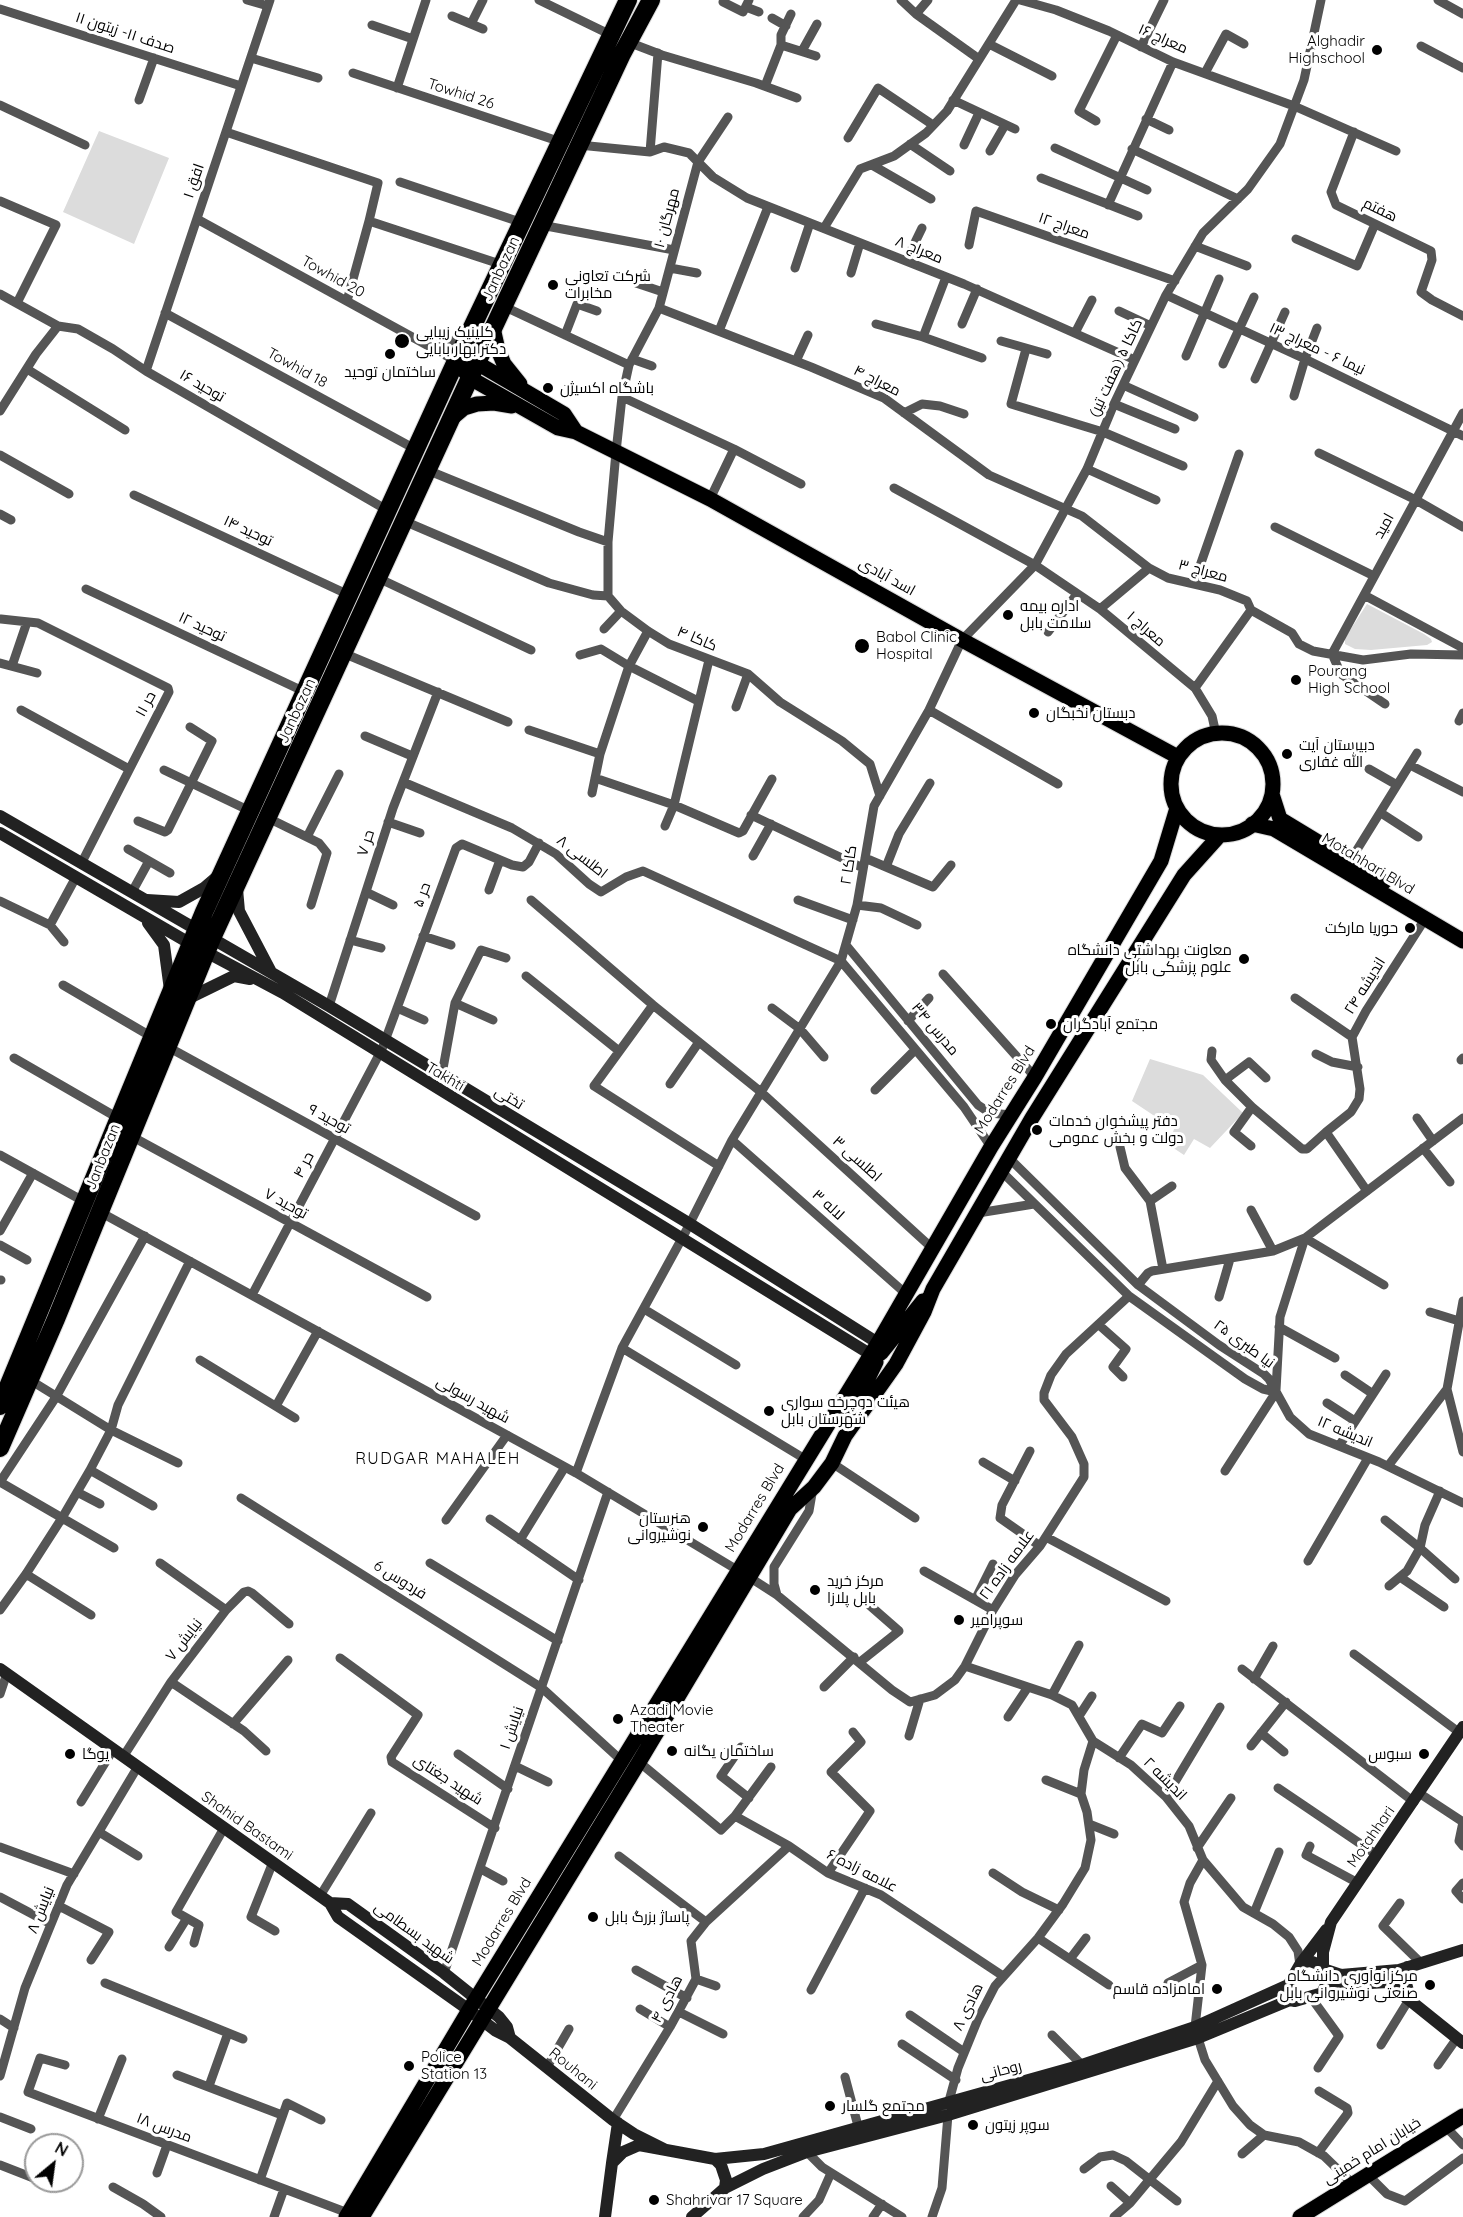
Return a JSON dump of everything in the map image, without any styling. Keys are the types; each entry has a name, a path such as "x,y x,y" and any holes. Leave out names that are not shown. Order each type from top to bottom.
{"highway":[{"name":"Janbazan","path":"202,941 237,884 541,225 611,35 628,0"},
{"name":"Janbazan","path":"0,1406 5,1376 131,1136 160,1042 202,941 223,871 415,449 522,224 651,0"},
{"name":"Janbazan","path":"0,1448 30,1380 92,1207 118,1118 160,1042"}],"main road":[{"path":"451,419 464,408 477,404 527,401 504,364 493,328"},
{"path":"456,361 473,370"},
{"name":"اسد آبادی","path":"473,370 527,401 558,428 576,432 710,498 962,640 1178,757"},
{"path":"1216,734 1240,737 1252,743 1269,765 1272,779 1272,794 1259,819 1234,834 1206,833 1194,827 1176,808 1172,795 1170,782 1178,757 1187,746 1199,738 1216,734"},
{"name":"Motahhari Blvd","path":"1272,794 1280,819 1463,931"},
{"name":"Modarres Blvd","path":"352,2216 479,2009 639,1762 805,1459 876,1350 905,1293 1161,861 1176,808"},
{"path":"0,816 81,864"},
{"name":"Motahhari Blvd","path":"1252,824 1274,829 1463,941"},
{"name":"Takhti","path":"0,833 133,911 202,941 260,980 382,1048 686,1231 876,1350"},
{"name":"Modarres Blvd","path":"479,2009 622,1761 744,1574 790,1509 814,1487 832,1463 845,1436 896,1364 924,1312 933,1289 1032,1118 1184,875 1220,835"},
{"name":"تختی","path":"81,864 145,900 202,941 271,973 329,1006 382,1048 442,1074 686,1231"},
{"path":"145,900 179,902 204,888 223,871"},
{"path":"237,884 239,911 271,973"},
{"path":"133,911 152,925 164,945 179,995 234,976 260,980"},
{"path":"845,1436 876,1350 933,1289"},
{"name":"Shahid Bastami","path":"2,1670 137,1768 325,1899 338,1917 479,2009"},
{"name":"Motahhari","path":"1300,1964 1417,1798 1461,1730"},
{"name":"شهید بسطامی","path":"325,1899 348,1904 444,1973 479,2009"},
{"path":"1323,1991 1328,1979 1324,1968 1323,1952 1331,1922"},
{"path":"1460,2041 1410,1998 1387,1982 1354,1984 1323,1991 1300,2000 1290,2000 1285,1990 1300,1964 1310,1961 1341,1975 1403,1969 1463,1950"},
{"path":"1403,1969 1410,1998"},
{"name":"روحانی","path":"692,2217 725,2188 763,2169 897,2122 949,2101 1196,2033 1286,1986"},
{"name":"روحانی","path":"664,2149 715,2159 764,2154 858,2126 948,2115 1290,2000"},
{"name":"Rouhani","path":"479,2009 499,2017 510,2037 615,2122 664,2149"},
{"name":"خیابان امام خمینی","path":"1300,2217 1463,2116"},
{"path":"605,2217 615,2122"},
{"path":"612,2163 623,2152 639,2145 664,2149"},
{"path":"715,2159 725,2172 725,2188"}],"street":[{"path":"247,0 269,3"},
{"path":"397,88 426,0"},
{"path":"471,24 483,0"},
{"path":"539,0 611,35"},
{"path":"901,0 916,14 979,58"},
{"path":"916,14 927,0"},
{"path":"824,228 860,169 894,156 933,125 953,100 1018,0"},
{"name":"معراج ۱۶","path":"1018,0 1056,10 1118,35 1173,62 1294,106 1396,151"},
{"path":"1141,47 1164,0"},
{"name":"کاکا ۵ (هفت تیر)","path":"962,640 1035,565 1087,469 1114,404 1166,296 1195,246 1203,233 1248,189 1280,144 1304,80 1321,0"},
{"path":"1440,0 1463,14"},
{"path":"723,2 743,12 747,3 759,12"},
{"name":"افق ۱","path":"146,371 269,3"},
{"name":"صدف ۱۱- زیتون ۱۱","path":"0,9 241,86"},
{"path":"765,86 781,45 781,35 791,14"},
{"path":"452,16 483,29"},
{"path":"772,18 786,26"},
{"path":"802,51 817,24"},
{"path":"372,26 413,39"},
{"path":"1205,73 1226,33 1244,44"},
{"path":"1096,121 1079,111 1118,35"},
{"path":"628,42 797,98"},
{"path":"989,44 1052,76"},
{"path":"781,45 816,56"},
{"path":"1421,46 1463,68"},
{"path":"650,152 658,53"},
{"path":"139,100 154,58"},
{"path":"251,58 318,78"},
{"path":"1107,205 1173,62"},
{"name":"Towhid 26","path":"352,74 570,144 650,152"},
{"path":"848,138 878,88 933,125"},
{"path":"953,100 1015,129"},
{"path":"0,105 85,145"},
{"path":"964,145 979,113"},
{"name":"مهرگان ۱۰","path":"616,452 622,397 631,362 659,308 698,162 728,117"},
{"path":"1146,119 1169,130"},
{"path":"990,151 1005,125"},
{"path":"226,132 378,183 347,302"},
{"name":"هفتم","path":"1354,132 1331,192 1336,205 1431,251 1432,260 1421,292 1463,316"},
{"path":"910,144 950,171"},
{"name":"معراج ۸","path":"650,152 664,147 689,153 713,177 747,198 977,289 1135,360"},
{"path":"1055,148 1147,190"},
{"path":"1132,149 1238,199"},
{"path":"872,165 931,199"},
{"path":"1041,178 1138,216"},
{"path":"400,182 522,224"},
{"path":"0,201 56,225 17,303"},
{"path":"719,331 768,207"},
{"name":"معراج ۱۲","path":"969,245 976,211 1175,281"},
{"name":"Towhid 20","path":"197,219 456,361"},
{"path":"369,221 503,265"},
{"path":"795,268 810,223"},
{"path":"1296,239 1357,266 1375,224"},
{"path":"541,225 674,250"},
{"path":"906,261 922,228"},
{"path":"851,273 860,243"},
{"path":"1195,246 1247,266"},
{"path":"669,268 697,273"},
{"path":"923,337 946,277"},
{"path":"1186,356 1219,279"},
{"path":"636,283 663,292"},
{"path":"962,324 977,289"},
{"name":"توحید ۱۶","path":"0,294 58,326 78,329 146,371 387,510"},
{"name":"نیما ۶ - معراج ۱۳","path":"1166,296 1305,359 1463,436"},
{"path":"1223,364 1254,297"},
{"path":"1075,333 1092,300"},
{"path":"565,335 578,304 597,311"},
{"path":"503,306 631,362 652,366"},
{"name":"معراج ۴","path":"659,308 884,398 989,475 1066,510"},
{"path":"1119,311 1151,326"},
{"path":"1255,378 1285,312"},
{"name":"Towhid 18","path":"165,313 415,449"},
{"path":"418,341 439,344 454,340 475,321"},
{"path":"876,324 923,337 982,358"},
{"path":"0,410 58,326"},
{"path":"1294,396 1317,328"},
{"path":"796,361 808,335"},
{"path":"1001,341 1047,354"},
{"path":"1026,349 1011,404 1103,432 1183,466"},
{"path":"27,369 125,430"},
{"path":"1123,385 1194,417"},
{"path":"622,397 734,449 801,484"},
{"path":"904,413 922,404 940,406 964,414"},
{"path":"1114,404 1175,429"},
{"name":"امید","path":"1332,654 1463,413"},
{"path":"710,498 734,449"},
{"path":"404,521 549,583 593,595 608,596 609,542 616,452"},
{"path":"1319,453 1416,500 1463,527"},
{"path":"1194,583 1239,454"},
{"path":"0,455 69,494"},
{"path":"1087,469 1156,500"},
{"path":"427,470 609,542"},
{"name":"معراج ۱","path":"894,488 1035,565 1100,609 1196,688 1212,716 1216,734"},
{"name":"توحید ۱۴","path":"134,495 349,595"},
{"name":"معراج ۳","path":"1066,510 1082,516 1149,568 1168,578 1220,590 1247,601 1251,610 1292,633 1299,644 1313,651 1363,660 1411,654 1463,655"},
{"path":"0,514 11,520"},
{"path":"1275,527 1374,576"},
{"path":"1100,609 1149,568"},
{"path":"378,578 531,650"},
{"name":"توحید ۱۲","path":"86,589 305,692"},
{"path":"1048,632 1077,594"},
{"path":"1364,595 1463,648"},
{"name":"کاکا ۴","path":"608,596 621,611 648,632 669,644 748,674 780,702 842,741 870,764 880,796"},
{"path":"1196,688 1251,610"},
{"path":"604,629 621,611"},
{"name":"حر ۱۱","path":"2,619 38,623 168,688 169,692 81,864"},
{"path":"12,666 27,622"},
{"path":"592,793 600,754 629,666 648,632"},
{"name":"کاکا ۲","path":"576,1473 622,1348 686,1231 732,1140 841,961 857,904 874,806 929,710 962,640"},
{"path":"580,655 601,649 698,701"},
{"path":"343,652 508,722"},
{"path":"1332,654 1341,674 1385,704"},
{"path":"665,826 674,805 709,660"},
{"path":"0,663 37,673"},
{"path":"736,707 748,674"},
{"name":"حر ۷","path":"329,1006 388,822 438,692"},
{"path":"21,710 129,769"},
{"path":"929,710 1058,784"},
{"path":"138,821 167,831 212,741 190,727"},
{"path":"529,730 600,754"},
{"path":"365,736 412,756"},
{"path":"1350,861 1417,753"},
{"path":"1410,765 1463,792"},
{"path":"1369,769 1397,785"},
{"path":"164,770 250,811"},
{"path":"307,837 339,774"},
{"path":"596,778 674,805 741,833 772,779"},
{"name":"اطلسی ۸","path":"403,782 512,828 556,854 601,892 626,877 643,871 841,961"},
{"path":"886,867 899,834 930,783"},
{"path":"1381,813 1418,837"},
{"path":"751,815 863,868"},
{"path":"268,818 319,843 327,853 311,905"},
{"path":"388,822 420,833"},
{"path":"753,856 771,824"},
{"name":"حر ۵","path":"382,1048 456,848 462,844 513,866 523,867 529,862 538,843"},
{"path":"128,849 170,873"},
{"path":"865,858 933,888 951,865"},
{"path":"489,890 500,860"},
{"path":"132,892 149,861"},
{"path":"50,925 76,878"},
{"path":"366,892 393,904"},
{"name":"اطلسی ۳","path":"531,900 653,1005 761,1092 932,1248"},
{"path":"798,900 853,920"},
{"path":"0,902 50,925 64,942"},
{"path":"857,904 881,908 917,925"},
{"name":"اندیشه ۲۴","path":"1252,1107 1302,1149 1307,1149 1355,1106 1360,1089 1352,1037 1425,919"},
{"path":"423,936 451,945"},
{"path":"350,940 381,948"},
{"name":"مدرس ۳۴","path":"846,945 978,1105 990,1113 1011,1115"},
{"path":"442,1074 455,1003 481,950 506,958"},
{"name":"مدرس ۳۴","path":"841,961 964,1107 991,1147"},
{"path":"943,974 1035,1077"},
{"path":"526,976 619,1051"},
{"name":"توحید ۹","path":"63,985 334,1140 476,1216"},
{"path":"908,1021 929,998"},
{"path":"1295,998 1352,1037"},
{"path":"455,1003 493,1020"},
{"path":"653,1005 594,1086 719,1166"},
{"path":"397,1008 424,1020"},
{"path":"772,1008 800,1029 824,1057"},
{"path":"670,1084 699,1042"},
{"name":"حر ۴","path":"252,1295 382,1048"},
{"path":"875,1090 915,1050"},
{"path":"1212,1051 1211,1060 1225,1080 1252,1107 1234,1132 1251,1146"},
{"path":"1316,1054 1332,1062 1358,1068"},
{"path":"14,1058 118,1118"},
{"path":"1225,1080 1249,1062 1266,1078"},
{"path":"1417,1118 1433,1141"},
{"path":"1138,1285 1148,1273 1273,1251 1305,1238 1463,1118"},
{"path":"1326,1132 1367,1191"},
{"name":"توحید ۷","path":"131,1136 427,1297"},
{"name":"لاله ۳","path":"732,1140 905,1293"},
{"path":"1120,1147 1125,1168 1150,1201 1163,1269"},
{"path":"1423,1148 1450,1182"},
{"name":"شهید رسولی","path":"0,1155 576,1473 744,1574"},
{"name":"نیا طبری ۲۵","path":"1006,1165 1034,1204 1129,1296 1245,1379 1263,1389 1276,1392"},
{"name":"نیا طبری ۲۵","path":"1006,1165 1082,1230 1138,1285 1219,1345 1264,1374 1276,1392"},
{"path":"0,1231 4,1213 33,1173"},
{"path":"1150,1201 1172,1186"},
{"path":"978,1212 1034,1204"},
{"path":"1251,1210 1273,1251"},
{"path":"1071,1239 1082,1230"},
{"path":"114,1548 0,1482 56,1397 145,1236"},
{"path":"1305,1238 1384,1285"},
{"path":"1225,1471 1276,1392 1280,1317 1305,1238"},
{"path":"0,1245 27,1260"},
{"path":"1219,1297 1230,1259"},
{"path":"0,1610 62,1518 90,1470 111,1430 118,1405 190,1261"},
{"name":"علامه زاده ۲۱","path":"920,1699 935,1695 955,1680 1015,1575 1040,1546 1084,1478 1084,1464 1072,1437 1044,1400 1044,1393 1051,1375 1066,1354 1129,1296"},
{"path":"1463,1301 1447,1389 1463,1452"},
{"path":"644,1309 736,1365"},
{"path":"1430,1312 1460,1321"},
{"path":"1099,1325 1126,1349 1113,1367 1123,1377"},
{"path":"1279,1327 1335,1358"},
{"path":"276,1406 318,1331"},
{"path":"622,1348 805,1459"},
{"path":"200,1360 296,1418"},
{"path":"1339,1446 1386,1374"},
{"path":"1345,1375 1373,1394"},
{"path":"30,1380 111,1430 178,1463"},
{"path":"1388,1466 1447,1389"},
{"name":"اندیشه ۱۲","path":"1276,1392 1290,1417 1309,1434 1388,1466 1463,1503"},
{"path":"1328,1403 1355,1421"},
{"path":"446,1520 507,1435"},
{"path":"1030,1451 1002,1505 1000,1518 1040,1546"},
{"path":"1308,1561 1368,1458"},
{"path":"983,1462 1015,1480"},
{"path":"832,1463 915,1518"},
{"path":"520,1540 565,1467"},
{"path":"90,1470 153,1506"},
{"path":"777,1595 773,1575 774,1567 809,1511 814,1487"},
{"path":"1389,1586 1407,1571 1420,1548 1425,1525 1440,1491"},
{"path":"77,1492 100,1504"},
{"name":"نیایش ۱","path":"444,1973 495,1828 501,1818 515,1766 608,1492"},
{"name":"فردوس 6","path":"241,1498 542,1688 622,1761"},
{"path":"490,1519 579,1580"},
{"path":"1384,1521 1420,1548 1455,1579"},
{"path":"1046,1537 1166,1601"},
{"path":"160,1563 226,1610"},
{"path":"430,1563 558,1641"},
{"path":"975,1600 993,1564"},
{"path":"924,1571 993,1610"},
{"path":"26,1574 91,1615"},
{"path":"744,1574 777,1595 892,1690 910,1702 920,1699"},
{"path":"1400,1577 1444,1607"},
{"name":"نیایش ۷","path":"81,1802 226,1610 243,1592 248,1591 288,1624"},
{"path":"824,1687 899,1630 867,1603"},
{"path":"1052,1695 1079,1645"},
{"path":"1254,1679 1273,1646"},
{"path":"1354,1654 1461,1730"},
{"name":"شهید جغتای","path":"340,1658 417,1713 391,1757 392,1762 495,1828"},
{"path":"233,1724 288,1660"},
{"name":"اندیشه ۲","path":"965,1666 1052,1695 1071,1706 1093,1741 1131,1765 1166,1797 1189,1826 1203,1860 1243,1907 1273,1924 1289,1937 1298,1951 1300,1964"},
{"path":"1242,1669 1417,1798 1463,1822 1459,1841 1463,1846"},
{"path":"0,1694 2,1670"},
{"path":"171,1682 244,1731 266,1751"},
{"path":"1008,1717 1028,1687"},
{"path":"1079,1716 1092,1696"},
{"path":"909,1736 920,1699"},
{"path":"1251,1746 1286,1702"},
{"path":"1119,1758 1142,1724 1162,1733 1180,1706"},
{"path":"1166,1797 1220,1707"},
{"path":"828,1873 870,1811 831,1772 861,1742 853,1732"},
{"path":"1261,1733 1284,1752"},
{"path":"1046,1780 1081,1794 1084,1770 1093,1741"},
{"path":"741,1747 721,1776 749,1798"},
{"path":"458,1754 508,1789"},
{"path":"639,1762 721,1830 735,1816 771,1767"},
{"path":"515,1766 548,1782"},
{"name":"نیایش ۸","path":"0,2076 25,1988 59,1906 74,1874 137,1768"},
{"path":"1278,1788 1377,1855"},
{"name":"هادی ۸","path":"949,2101 964,2052 994,1986 1038,1938 1059,1910 1085,1868 1091,1840 1081,1794"},
{"path":"1197,1848 1231,1798"},
{"path":"325,1899 371,1813"},
{"name":"علامه زاده ۶","path":"735,1816 789,1846 828,1873 881,1895 1003,1976"},
{"path":"1089,1824 1114,1834"},
{"path":"194,1943 199,1925 176,1912 224,1828"},
{"path":"99,1832 138,1856"},
{"name":"هادی ۴","path":"615,2122 696,1979 691,1941 706,1922 789,1846"},
{"path":"1310,1846 1306,1855 1358,1883"},
{"path":"0,1847 74,1874"},
{"path":"1254,1913 1279,1852"},
{"path":"619,1856 706,1922"},
{"path":"1203,1860 1190,1883 1184,1902 1202,1965 1196,2033 1205,2060 1233,2106 1250,2125 1264,2135 1299,2142 1324,2156 1353,2184"},
{"path":"273,1862 251,1917 275,1930"},
{"path":"481,1869 503,1881"},
{"path":"993,1873 1022,1892 1059,1910"},
{"path":"1463,1883 1456,1891 1463,1899"},
{"path":"811,1990 865,1888"},
{"path":"0,1897 51,1924"},
{"path":"1400,1903 1383,1926 1421,1962"},
{"path":"59,1906 109,1932 91,1960"},
{"path":"169,1947 187,1918"},
{"path":"1038,1938 1109,1985"},
{"path":"1070,1959 1086,1938"},
{"path":"1168,1983 1202,1965"},
{"path":"636,1970 687,1998"},
{"path":"696,1979 717,1986"},
{"path":"105,1983 243,2039"},
{"path":"1310,1996 1339,2036 1318,2068"},
{"path":"1382,2045 1410,1998"},
{"path":"640,2009 670,2027"},
{"path":"679,2012 723,2034"},
{"path":"910,2015 964,2052"},
{"path":"0,2019 14,2028"},
{"path":"547,2067 569,2029"},
{"path":"209,2086 228,2033"},
{"path":"1052,2035 1082,2064"},
{"path":"1438,2066 1460,2041"},
{"path":"902,2044 956,2080"},
{"name":"مدرس ۱۸","path":"65,2065 40,2058 28,2092 352,2216"},
{"path":"98,2119 122,2059"},
{"path":"177,2075 282,2115"},
{"path":"845,2077 858,2126"},
{"path":"1114,2217 1130,2203 1181,2142 1218,2081"},
{"path":"1318,2153 1348,2113 1347,2108 1319,2091"},
{"path":"260,2180 287,2103 321,2120"},
{"path":"932,2217 942,2188 948,2115"},
{"path":"0,2117 31,2129"},
{"path":"1446,2127 1463,2145"},
{"path":"1242,2154 1264,2135"},
{"path":"158,2174 167,2145"},
{"path":"807,2152 831,2173 902,2217"},
{"path":"1084,2169 1100,2157 1113,2155 1126,2161 1177,2201"},
{"path":"1368,2175 1387,2194 1405,2201 1463,2158"},
{"path":"0,2165 24,2174"},
{"path":"803,2217 819,2200 831,2173"},
{"path":"1111,2186 1130,2203"},
{"path":"113,2187 161,2217"},
{"path":"274,2217 284,2189"},
{"path":"873,2217 882,2204"}],"shaded area":[{"path":"99,131 169,158 134,244 63,212"},
{"path":"1367,604 1424,634 1432,642 1427,645 1371,650 1355,649 1345,644 1345,638"},
{"path":"1150,1059 1203,1075 1243,1113 1210,1148 1194,1139 1184,1155 1169,1145 1174,1129 1132,1101"}],"place":[{"name":"Alghadir Highschool","path":"1377,50"},
{"name":"شرکت تعاونی مخابرات","path":"553,285"},
{"name":"کلینیک زیبایی دکتر بهار بابایی","path":"402,341"},
{"name":"ساختمان توحید","path":"390,354"},
{"name":"باشگاه اکسیژن","path":"548,388"},
{"name":"اداره بیمه سلامت بابل","path":"1008,615"},
{"name":"Babol Clinic Hospital","path":"862,646"},
{"name":"Pourang High School","path":"1296,680"},
{"name":"دبستان نخبگان","path":"1034,713"},
{"name":"دبیرستان آیت الله غفاری","path":"1287,754"},
{"name":"حوریا مارکت","path":"1410,928"},
{"name":"معاونت بهداشتی دانشگاه علوم پزشکی بابل","path":"1244,959"},
{"name":"مجتمع آبادگران","path":"1051,1024"},
{"name":"دفتر پیشخوان خدمات دولت و بخش عمومی","path":"1037,1130"},
{"name":"هیئت دوچرخه سواری شهرستان بابل","path":"769,1411"},
{"name":"هنرستان نوشیروانی","path":"703,1527"},
{"name":"مرکز خرید بابل پلازا","path":"815,1590"},
{"name":"سوپرامیر","path":"959,1620"},
{"name":"Azadi Movie Theater","path":"618,1719"},
{"name":"ساختمان یگانه","path":"672,1751"},
{"name":"یوگا","path":"70,1754"},
{"name":"سبوس","path":"1424,1754"},
{"name":"پاساژ بزرگ بابل","path":"593,1917"},
{"name":"مرکز نوآوری دانشگاه صنعتی نوشیروانی بابل","path":"1430,1985"},
{"name":"امامزاده قاسم","path":"1217,1989"},
{"name":"Police Station 13","path":"409,2066"},
{"name":"مجتمع گلسار","path":"830,2106"},
{"name":"سوپر زیتون","path":"973,2125"},
{"name":"Shahrivar 17 Square","path":"654,2200"}],"district":[{"name":"RUDGAR MAHALEH","path":"438,1459"}]}
